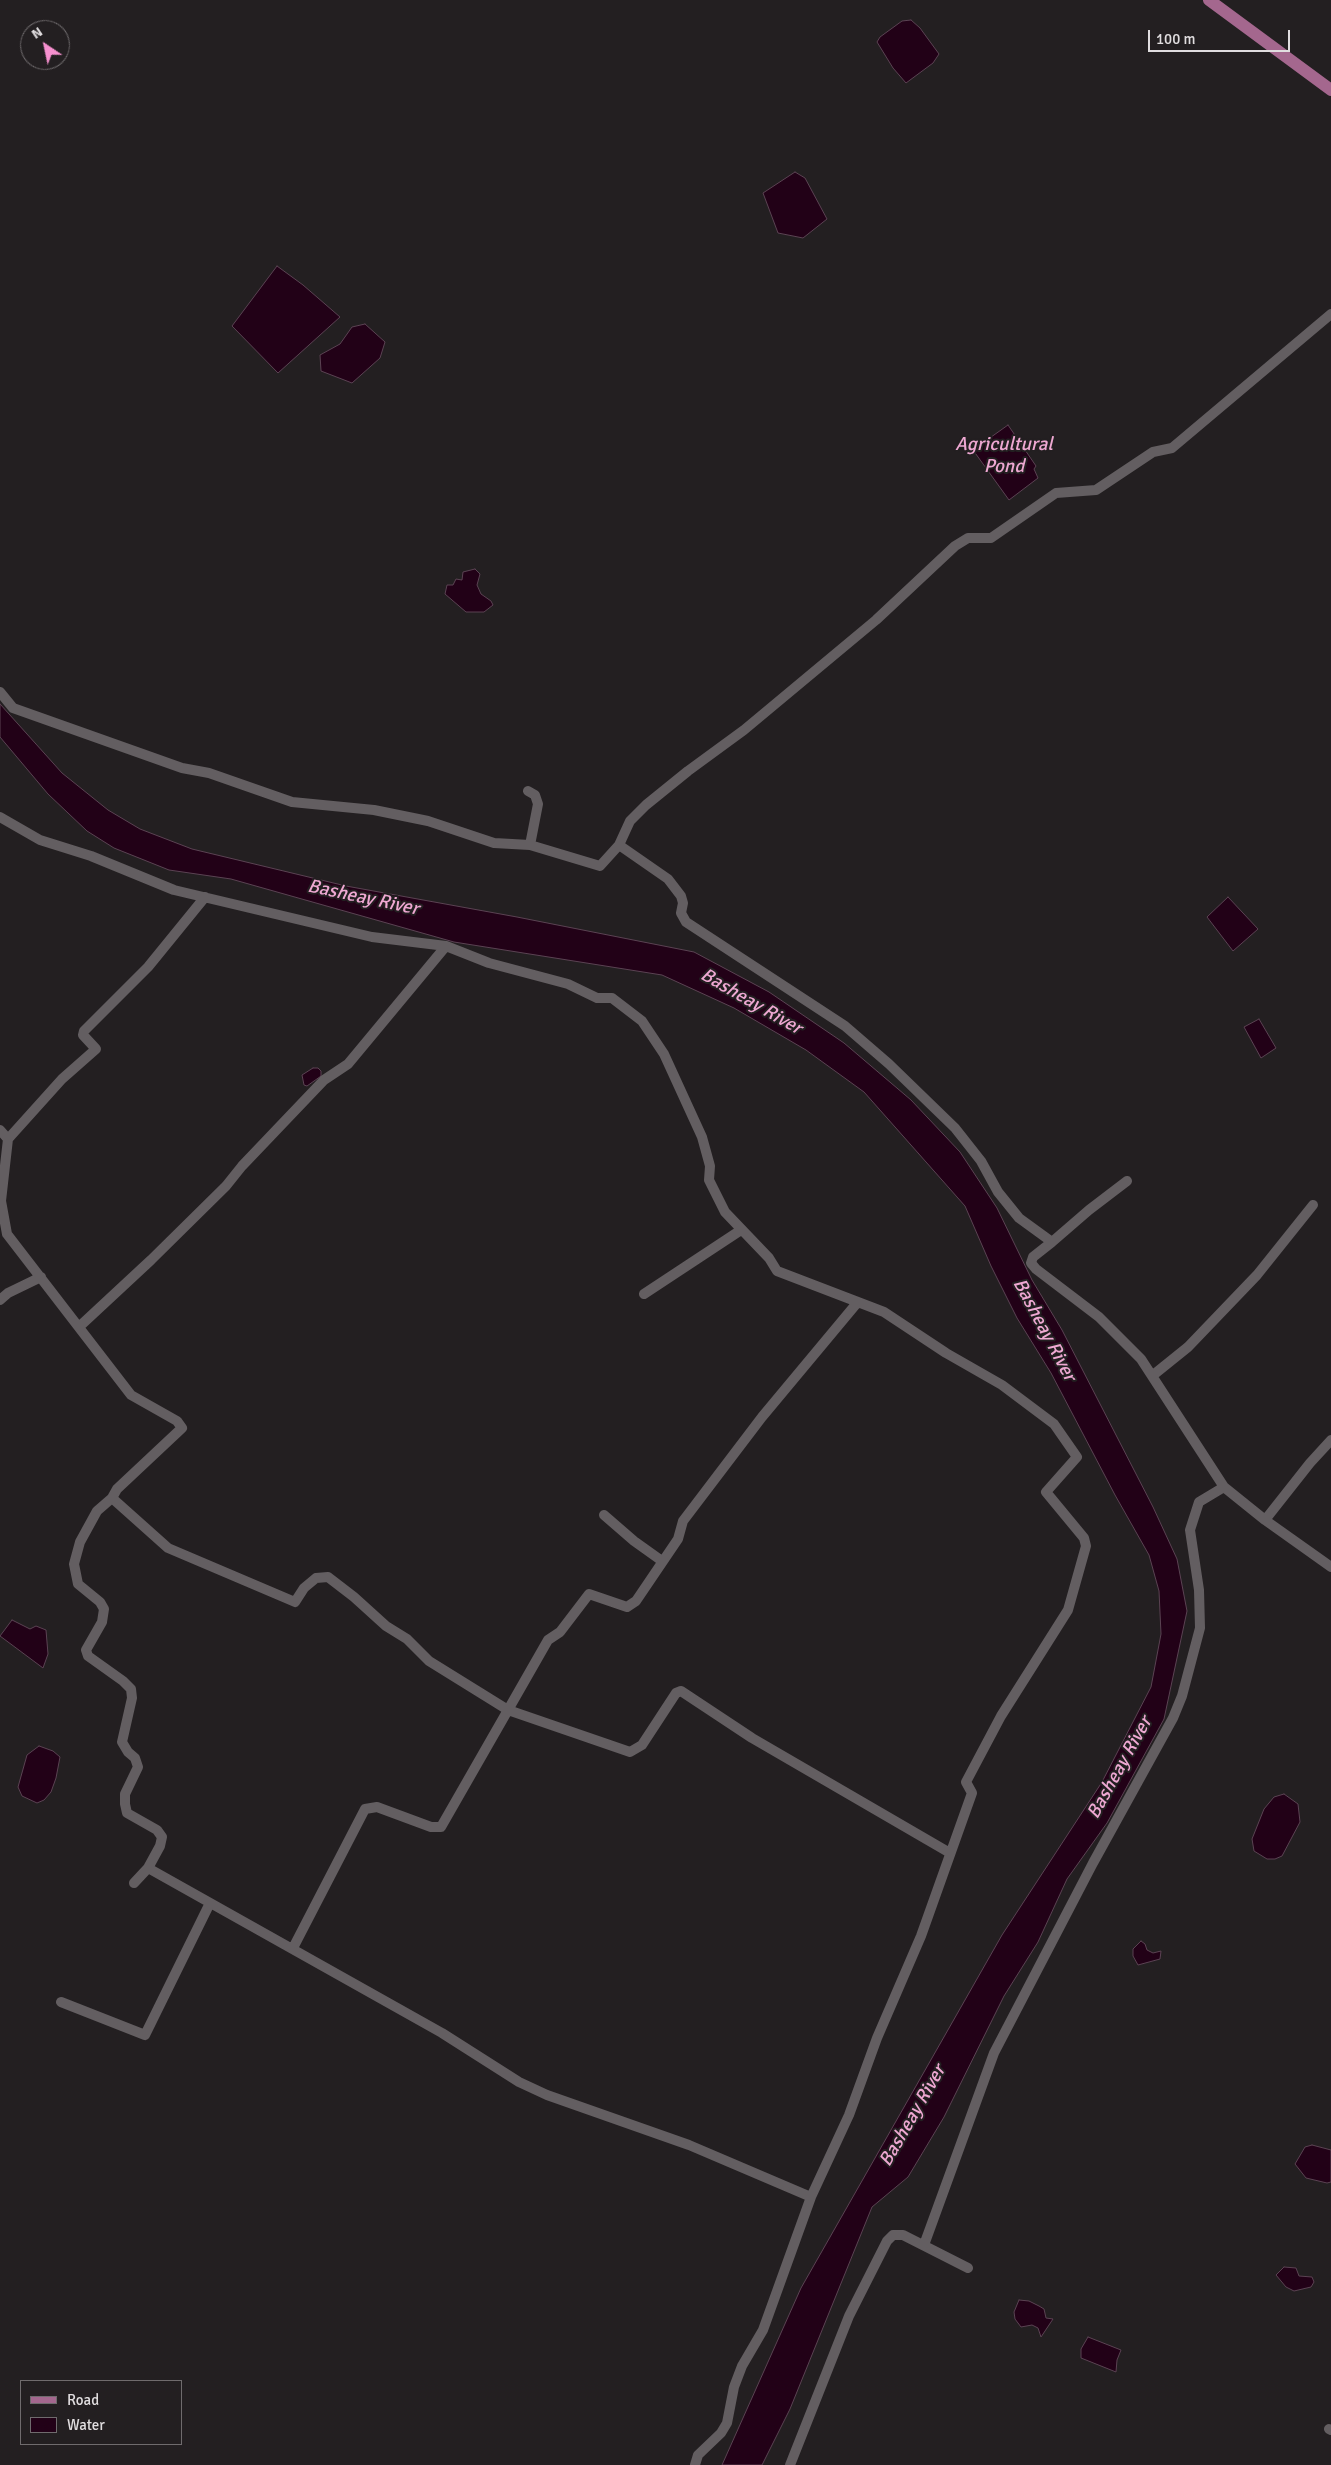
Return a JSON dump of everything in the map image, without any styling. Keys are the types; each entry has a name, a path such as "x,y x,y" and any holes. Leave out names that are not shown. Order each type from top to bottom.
{"main road":[{"path":"1209,0 1331,90"}],"street":[{"path":"0,692 13,708 182,768 209,773 292,802 374,810 428,821 494,843 530,845 600,866 619,845 630,820 646,805 744,730 876,620 956,546 968,538 992,538 1056,493 1096,490 1153,452 1172,448 1331,314"},
{"path":"528,791 535,795 538,804 530,845"},
{"path":"0,817 40,840 91,856 174,890 372,937 446,946 489,962 568,984 597,998 612,998 642,1021 664,1054 702,1137 710,1166 709,1180 725,1212 740,1230 769,1258 778,1271 884,1312 946,1353 1002,1385 1054,1424 1077,1457 1046,1492 1084,1538 1086,1546 1068,1610 1001,1716 966,1782 972,1793 921,1936 877,2038 848,2115 811,2197 763,2330 742,2366 734,2387 727,2423 721,2433 698,2455 695,2465"},
{"path":"619,845 668,879 681,896 683,903 681,913 686,922 845,1026 889,1064 955,1128 981,1161 998,1192 1019,1218 1052,1242"},
{"path":"134,1883 148,1868 160,1846 162,1837 157,1830 127,1813 125,1794 138,1767 135,1758 128,1752 122,1742 132,1698 131,1689 124,1681 88,1656 86,1650 102,1622 104,1609 100,1602 78,1584 74,1564 80,1542 97,1511 112,1498 116,1489 182,1428 177,1421 131,1395 80,1326 7,1234 1,1201 8,1139 62,1080 96,1049 83,1035 84,1031 148,967 205,897"},
{"path":"80,1326 151,1260 226,1186 242,1166 324,1080 348,1064 446,946"},
{"path":"0,1130 8,1139"},
{"path":"1127,1181 1033,1257 1031,1263 1042,1274 1099,1317 1141,1358 1224,1487 1265,1520 1331,1567"},
{"path":"1152,1376 1188,1347 1243,1289 1313,1205"},
{"path":"644,1294 740,1230"},
{"path":"0,1300 8,1293 41,1276"},
{"path":"293,1948 365,1809 377,1807 431,1827 440,1827 548,1640 560,1632 589,1594 627,1607 631,1606 678,1539 683,1521 689,1512 762,1417 857,1303"},
{"path":"1265,1520 1310,1463 1331,1440"},
{"path":"924,2245 994,2053 1093,1863 1173,1718 1182,1696 1200,1628 1199,1590 1190,1530 1199,1502 1224,1487"},
{"path":"112,1498 168,1548 295,1602 304,1588 316,1578 328,1577 354,1597 386,1626 406,1639 429,1661 508,1710 630,1752 642,1745 676,1693 680,1691 752,1738 950,1853"},
{"path":"604,1515 634,1541 662,1561"},
{"path":"148,1868 442,2033 519,2082 547,2095 689,2145 811,2197"},
{"path":"61,2002 145,2035 210,1903"},
{"path":"790,2465 849,2316 887,2241 893,2235 903,2235 968,2268"}],"water":[{"path":"911,20 920,28 939,54 933,63 906,83 893,68 877,42 880,37 902,21"},
{"path":"795,172 805,178 827,219 803,238 778,233 763,193"},
{"path":"277,266 303,285 340,317 278,373 232,326"},
{"path":"365,324 385,342 380,358 352,383 321,371 320,355 340,344 352,327"},
{"name":"Agricultural Pond","path":"1008,425 1036,466 1034,469 1038,478 1009,500 973,450"},
{"path":"475,569 480,574 477,585 481,594 491,601 493,605 484,612 466,612 445,594 447,585 453,585 456,579 462,580 463,572"},
{"name":"Basheay River","path":"0,704 62,773 108,810 140,829 192,849 346,886 694,952 769,992 844,1043 911,1100 960,1152 997,1208 1032,1280 1062,1330 1153,1507 1177,1559 1187,1611 1164,1719 1107,1823 1067,1879 1038,1942 1004,1996 944,2117 908,2177 872,2207 790,2409 762,2465 722,2465 801,2288 1002,1935 1102,1782 1151,1687 1161,1634 1159,1591 1149,1555 1051,1373 1017,1318 991,1266 965,1206 864,1092 806,1050 734,1008 662,975 454,942 231,879 169,870 114,848 87,831 48,794 0,737"},
{"path":"1228,897 1258,929 1233,951 1207,917"},
{"path":"1259,1019 1276,1048 1261,1058 1244,1027"},
{"path":"313,1068 318,1068 321,1071 321,1076 307,1086 304,1085 302,1075"},
{"path":"12,1620 30,1629 36,1626 46,1630 48,1654 43,1668 0,1636"},
{"path":"39,1746 53,1751 60,1757 51,1792 44,1800 37,1803 22,1796 18,1787 27,1755"},
{"path":"1284,1794 1298,1804 1300,1822 1282,1856 1275,1859 1267,1859 1254,1851 1252,1839 1264,1809 1274,1797"},
{"path":"1141,1941 1145,1944 1147,1950 1153,1953 1161,1951 1160,1959 1138,1965 1133,1956 1133,1949"},
{"path":"1312,2145 1331,2150 1331,2182 1327,2183 1306,2178 1295,2164 1305,2147"},
{"path":"1284,2267 1296,2268 1299,2276 1312,2277 1314,2282 1311,2287 1294,2291 1286,2287 1276,2275"},
{"path":"1019,2300 1029,2301 1039,2306 1044,2309 1046,2318 1053,2319 1041,2337 1038,2328 1032,2325 1021,2327 1015,2319 1014,2312"},
{"path":"1088,2337 1121,2350 1117,2360 1116,2372 1081,2358 1081,2349"}]}
